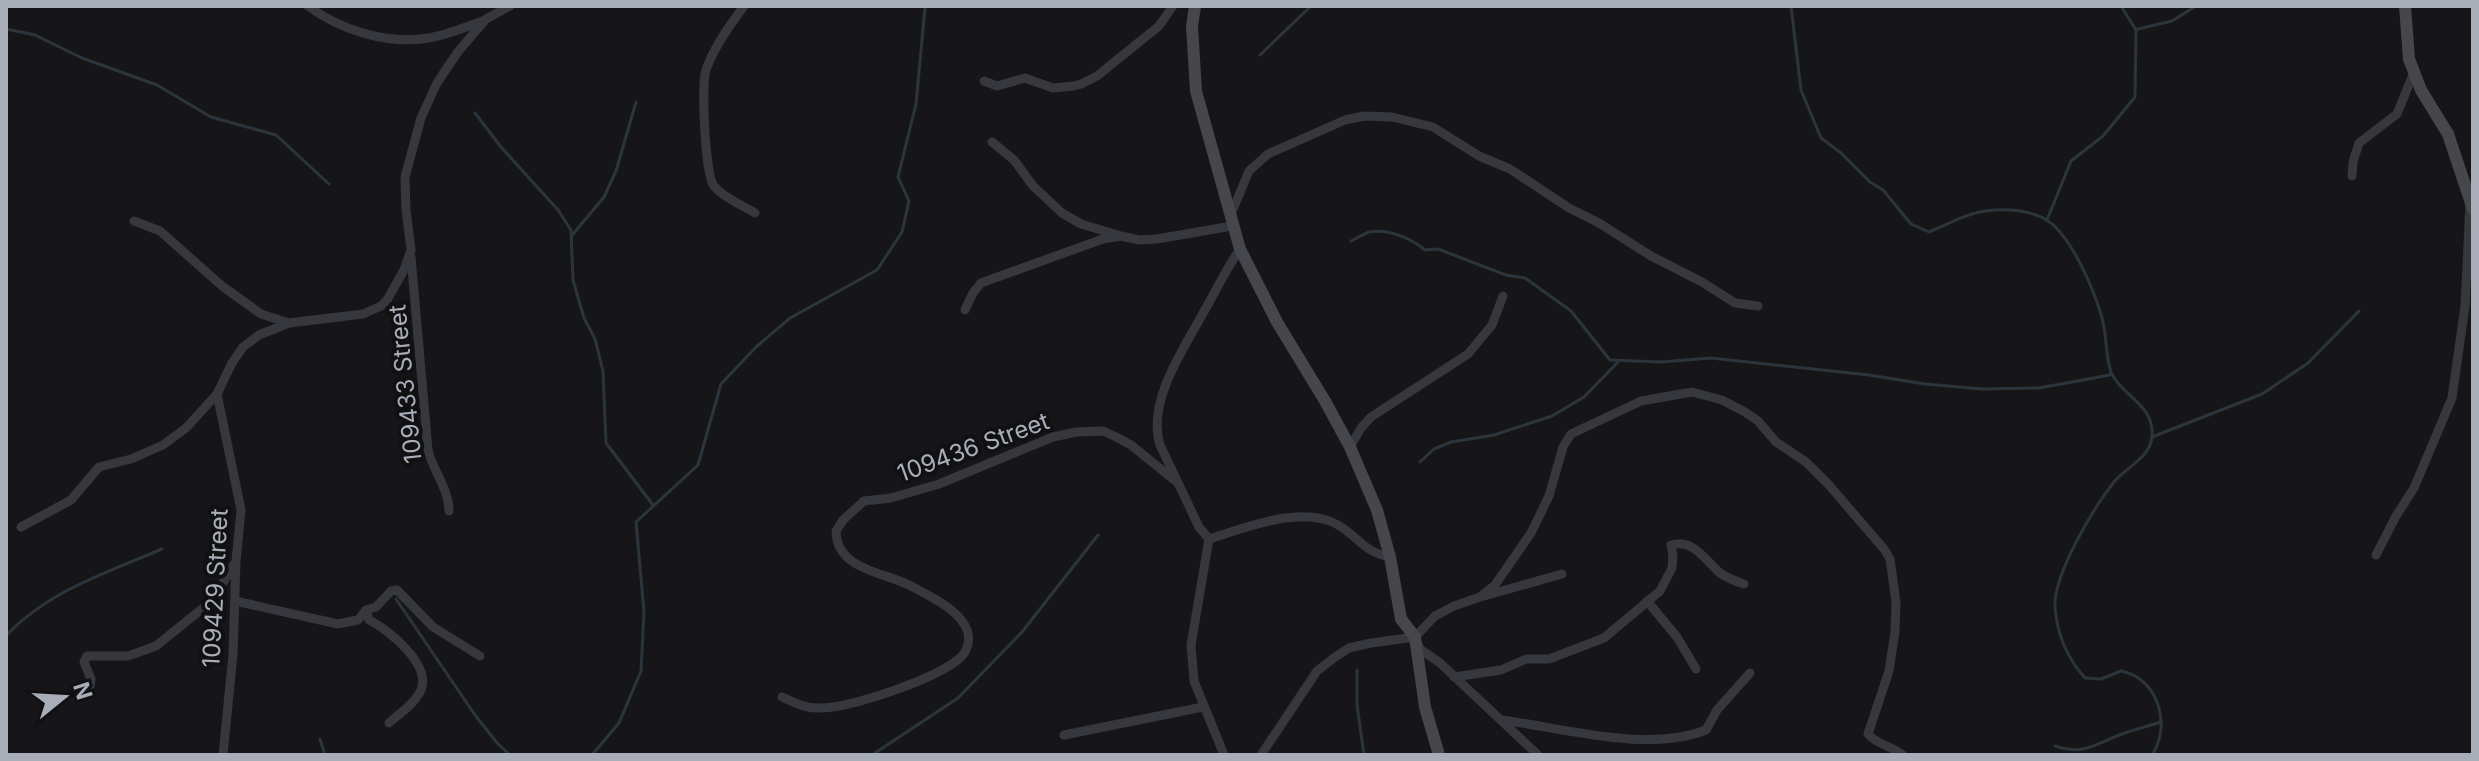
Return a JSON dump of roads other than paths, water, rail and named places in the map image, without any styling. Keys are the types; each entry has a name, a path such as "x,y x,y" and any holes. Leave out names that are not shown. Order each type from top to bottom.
{"street":[{"path":"308,6 348,29 411,40 448,33 510,6"},
{"path":"744,6 705,71 707,164 711,181 721,193 755,213"},
{"path":"984,81 997,86 1025,78 1046,87 1074,86 1097,76 1159,26 1173,6"},
{"path":"1195,6 1192,26 1196,91 1240,249 1277,322 1350,447 1377,510 1390,557 1401,619 1420,649 1538,755"},
{"path":"2376,555 2414,488 2452,398 2465,306 2472,206 2448,134 2421,90 2414,72 2407,43 2405,6"},
{"path":"21,527 71,500 99,467 131,459 163,445 186,428 217,394 243,347 259,335 289,323 350,317 373,311 387,300 411,250 405,177 417,129 437,83 486,19"},
{"path":"2352,176 2359,143 2397,114 2414,72"},
{"path":"1231,222 1249,171 1268,154 1345,120 1364,116 1392,117 1416,121 1448,135 1479,156 1510,169 1569,208 1735,303 1758,306"},
{"path":"992,142 1014,160 1033,186 1068,218 1081,224 1139,240 1157,239 1231,222"},
{"path":"134,221 160,231 222,286 261,314 289,323"},
{"path":"965,310 981,283 1091,243 1121,236"},
{"path":"1209,539 1199,527 1157,436 1160,407 1168,377 1240,249"},
{"name":"109433 Street","path":"411,250 428,450 449,499 449,511"},
{"path":"1350,447 1371,417 1468,354 1492,325 1503,296"},
{"path":"1480,597 1495,585 1531,533 1549,496 1563,447 1571,434 1653,398 1692,392 1722,400 1758,421 1776,442 1806,462 1890,559 1896,602 1895,632 1889,671 1868,734 1874,741 1903,755"},
{"name":"109429 Street","path":"217,394 241,510 233,654 223,755"},
{"name":"109436 Street","path":"782,697 814,708 853,702 919,680 961,658 966,650 968,633 957,615 909,585 856,564 841,551 836,531 864,501 891,498 939,484 1053,437 1091,430 1103,431 1131,445 1178,483"},
{"path":"1209,539 1276,520 1317,517 1341,526 1370,551 1390,557"},
{"path":"1209,539 1191,645 1194,681 1224,755"},
{"path":"1454,677 1501,670 1526,659 1549,659 1604,638 1660,591 1668,579 1673,556 1671,545 1688,544 1729,579 1744,584"},
{"path":"90,686 91,679 84,662 87,656 128,656 156,646 213,600 236,561"},
{"path":"1261,755 1317,671 1349,648 1415,637 1435,616 1454,606 1562,574"},
{"path":"235,601 338,624 358,620 366,610 376,607 391,591 397,590 433,627 480,656"},
{"path":"1647,601 1677,637 1696,669"},
{"path":"366,610 369,620 382,626 409,652 423,681 416,698 389,723"},
{"path":"1415,637 1425,707 1439,755"},
{"path":"1502,720 1599,737 1658,741 1706,730 1717,710 1750,673"},
{"path":"1064,735 1203,707"}],"waterway":[{"path":"592,755 619,723 641,671 644,612 636,522 698,465 721,384 756,347 790,318 877,270 902,232 909,201 898,177 916,104 927,6"},
{"path":"1260,55 1311,6"},
{"path":"1791,6 1801,90 1821,138 1883,190 1911,224 1929,232 1979,212 2024,212 2039,216 2055,226 2080,264 2102,318 2111,372 2143,408 2152,426 2152,437 2147,451 2106,493 2076,542 2056,593 2056,617 2064,646 2085,678 2101,679 2121,671 2134,675 2152,693 2161,717 2158,743 2152,755"},
{"path":"2047,220 2071,161 2103,136 2135,97 2136,30 2121,6"},
{"path":"2138,29 2172,21 2196,6"},
{"path":"6,29 35,35 82,58 157,85 211,117 276,135 329,184"},
{"path":"573,234 604,197 616,171 636,102"},
{"path":"475,113 558,210 571,230 573,280 584,318 595,339 603,371 606,443 653,505"},
{"path":"1351,241 1369,232 1392,233 1407,238 1425,250 1438,249 1506,275 1525,278 1571,311 1610,360 1661,362 1711,358 1982,389 2039,388 2110,375"},
{"path":"2152,437 2262,394 2308,363 2359,311"},
{"path":"1420,462 1434,449 1451,442 1494,435 1552,416 1584,397 1618,362"},
{"path":"872,755 958,698 1022,632 1098,535"},
{"path":"6,636 59,595 162,549"},
{"path":"396,599 475,715 510,755"},
{"path":"1357,670 1357,705 1364,755"},
{"path":"2055,746 2073,750 2087,748 2161,722"},
{"path":"320,739 325,755"}]}
